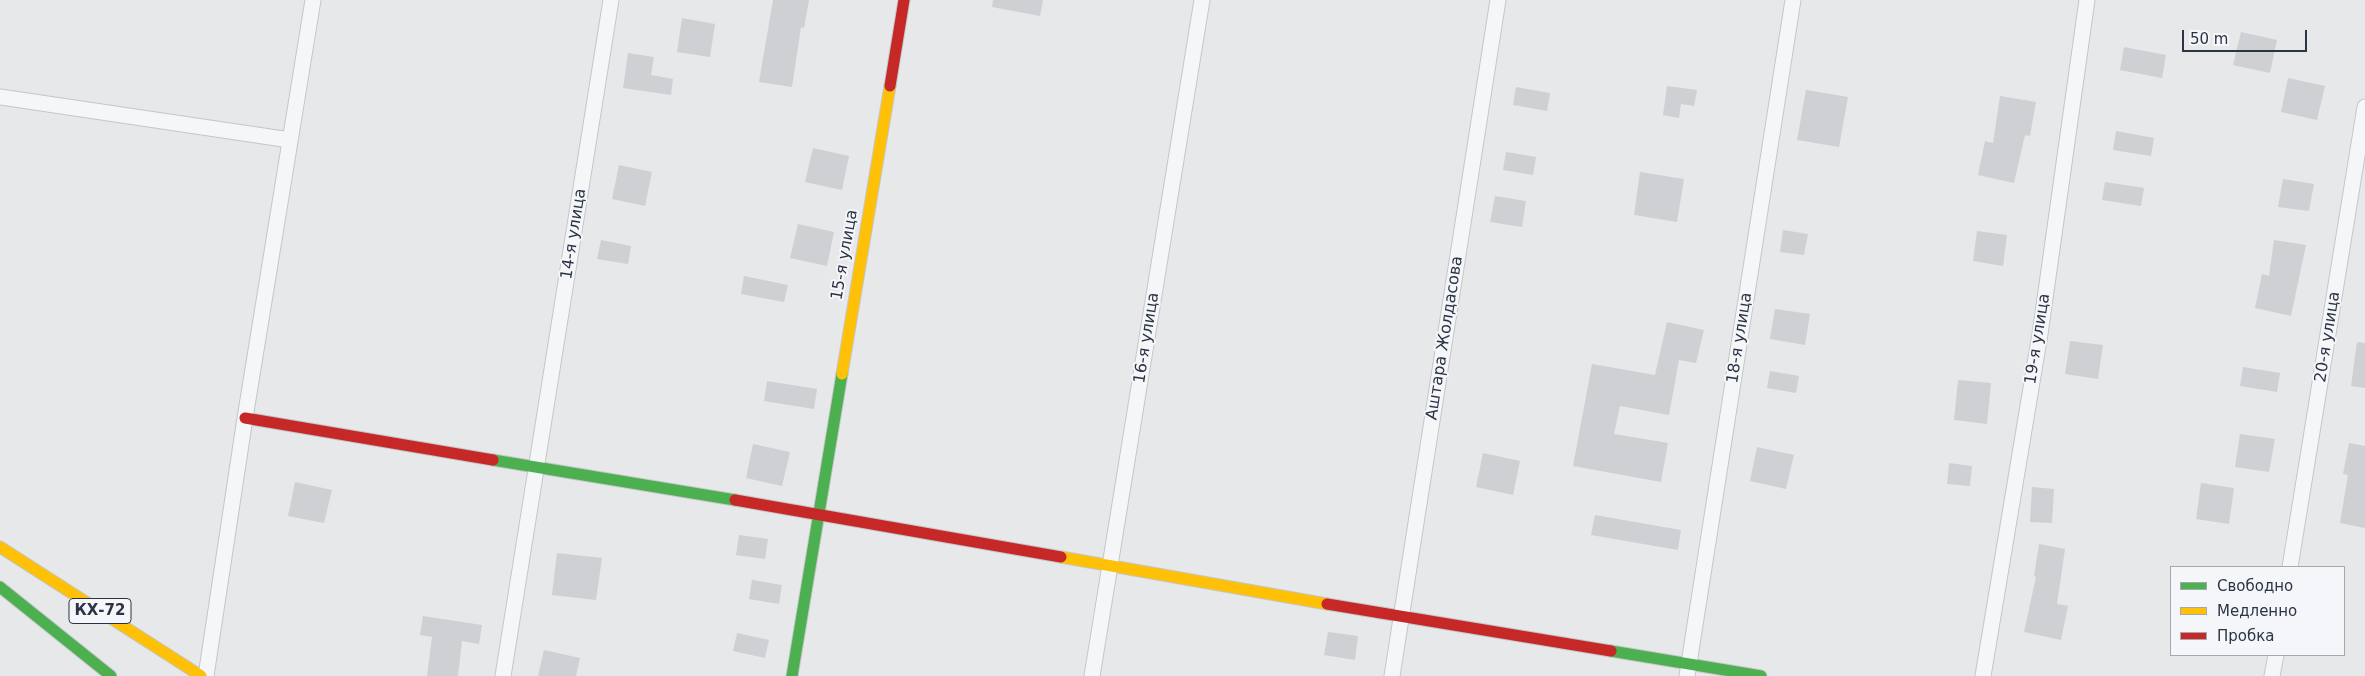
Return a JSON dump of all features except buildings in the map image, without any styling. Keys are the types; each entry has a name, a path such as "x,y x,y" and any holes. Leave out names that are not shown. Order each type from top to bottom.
{"street":[{"path":"206,676 245,418 313,0"},
{"name":"14-я улица","path":"503,676 611,0"},
{"name":"15-я улица","path":"792,676 904,0"},
{"name":"16-я улица","path":"1092,676 1202,0"},
{"name":"Аштара Жолдасова","path":"1392,676 1498,0"},
{"name":"18-я улица","path":"1688,670 1793,0"},
{"name":"19-я улица","path":"1984,676 2040,334 2087,0"},
{"path":"0,97 290,140"},
{"name":"20-я улица","path":"2290,566 2365,107"},
{"path":"245,418 818,514 1402,617 1688,670 1761,676"},
{"name":"КХ-72","path":"0,547 200,676"},
{"name":"КХ-72","path":"0,587 111,676"},
{"path":"2272,676 2276,656"}],"traffic: fast":[{"path":"792,676 842,374"},
{"path":"493,460 735,500"},
{"path":"0,587 111,676"},
{"path":"1611,651 1761,676"}],"traffic: slow":[{"path":"842,374 890,86"},
{"path":"0,547 201,676"},
{"path":"1061,557 1327,604"}],"traffic: jam":[{"path":"890,86 904,0"},
{"path":"245,418 493,460"},
{"path":"735,500 1061,557"},
{"path":"1327,604 1611,651"}]}
